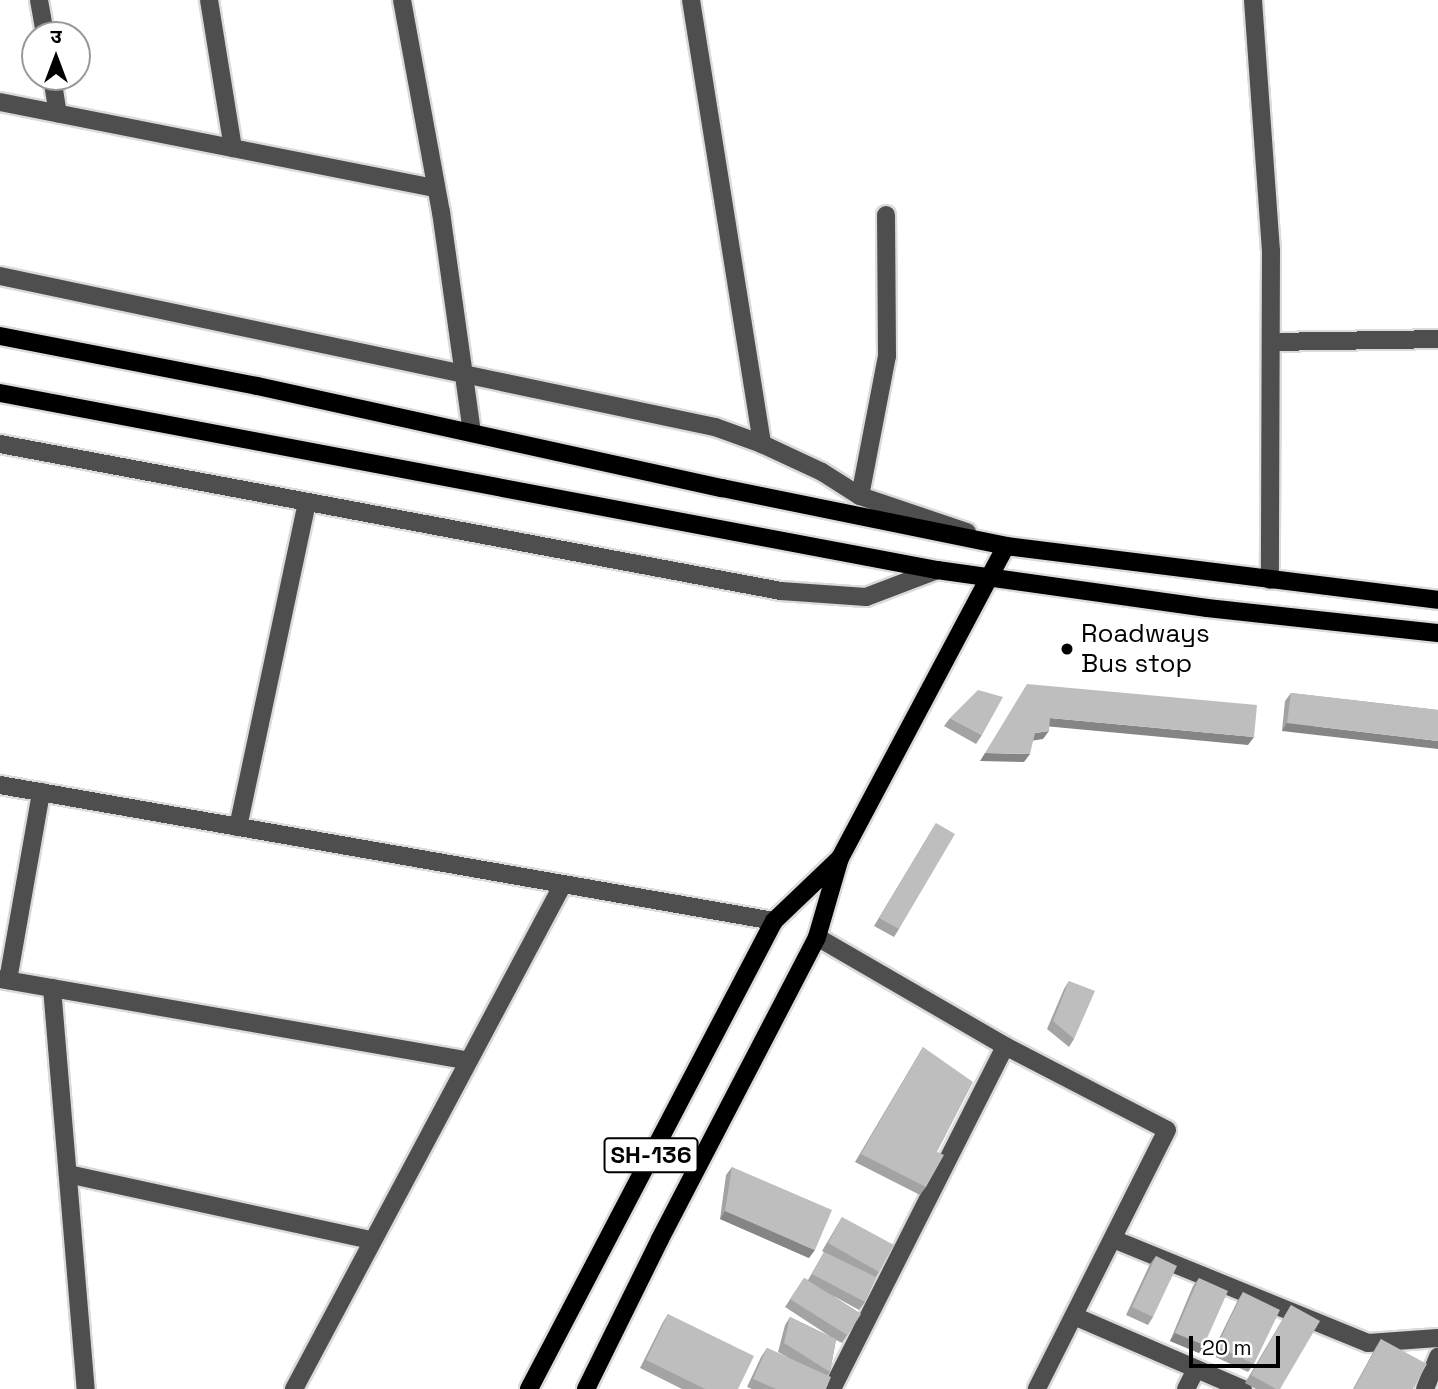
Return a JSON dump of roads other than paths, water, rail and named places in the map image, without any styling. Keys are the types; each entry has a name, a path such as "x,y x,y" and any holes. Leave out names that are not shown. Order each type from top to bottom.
{"main road":[{"path":"0,336 1006,545 1438,600"},
{"path":"0,393 937,570 1207,608 1438,634"},
{"path":"840,858 1006,545"},
{"name":"SH-136","path":"528,1389 774,921 840,858"},
{"name":"SH-136","path":"586,1389 660,1239 817,937 840,858"}],"street":[{"path":"39,0 43,21"},
{"path":"209,0 233,148"},
{"path":"402,0 436,188 472,433"},
{"path":"691,0 762,444"},
{"path":"1253,0 1271,251 1270,580"},
{"path":"54,91 58,114"},
{"path":"0,103 436,188"},
{"path":"860,496 887,356 886,215"},
{"path":"0,276 715,427 762,444 822,472 860,496 1006,545"},
{"path":"1271,342 1438,339"},
{"path":"0,444 781,590 866,597 937,570"},
{"path":"237,827 307,503"},
{"path":"0,785 562,886 774,921"},
{"path":"41,792 4,980 468,1061"},
{"path":"294,1389 371,1240 562,886"},
{"path":"817,937 1005,1046 1167,1130 1037,1389"},
{"path":"52,988 86,1389"},
{"path":"832,1389 1005,1046"},
{"path":"68,1174 371,1240"},
{"path":"1113,1239 1368,1343 1438,1338"},
{"path":"1074,1316 1243,1389"},
{"path":"1425,1389 1438,1356"},
{"path":"1186,1389 1196,1369"}],"place":[{"name":"Roadways Bus stop","path":"1067,649"}]}
